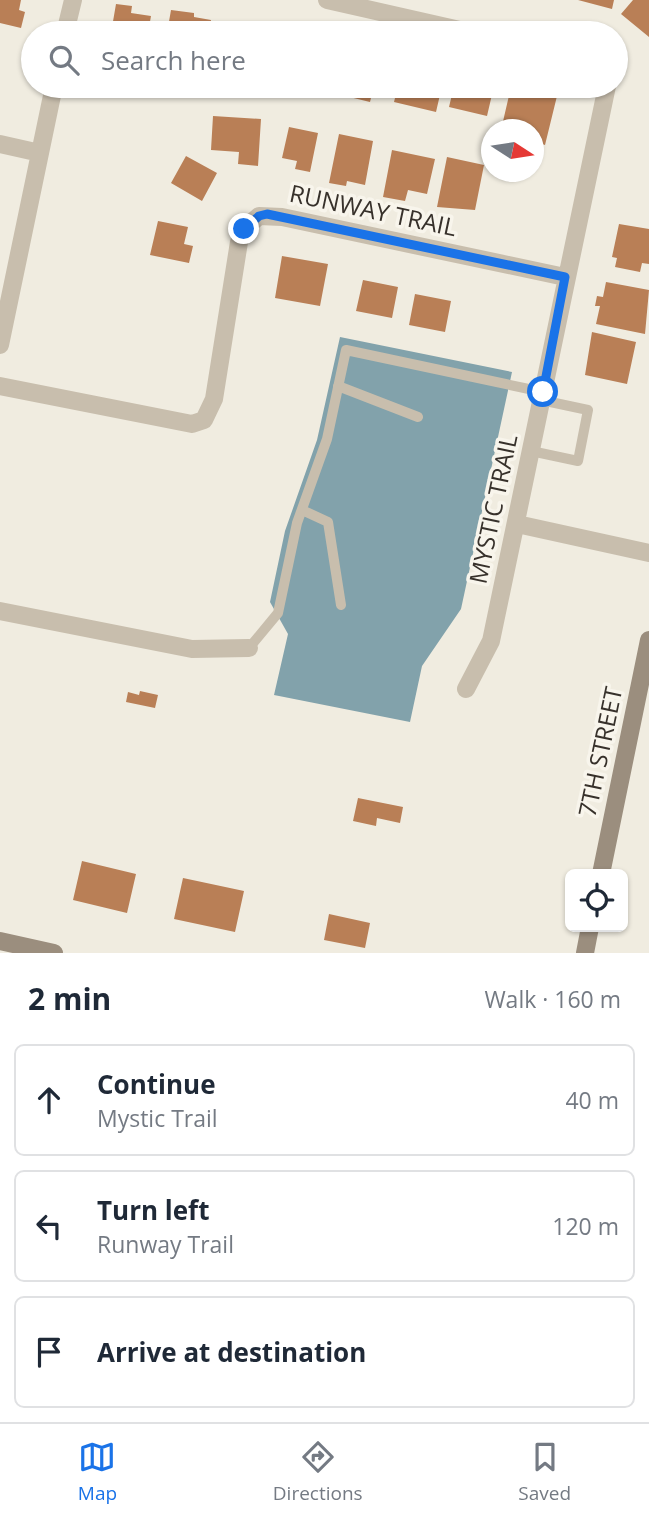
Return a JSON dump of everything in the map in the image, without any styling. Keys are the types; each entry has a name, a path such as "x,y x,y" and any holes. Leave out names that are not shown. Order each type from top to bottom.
{"street":[{"path":"68,21 72,0"},
{"path":"327,0 420,21"},
{"path":"0,345 51,98"},
{"name":"MYSTIC TRAIL","path":"466,689 491,641 604,98"},
{"path":"0,144 40,153"},
{"name":"RUNWAY TRAIL","path":"0,386 192,425 204,420 214,399 239,242 244,229 259,216 282,217 565,277"},
{"path":"517,524 649,553"},
{"path":"0,611 192,649 249,648"},
{"name":"7TH STREET","path":"602,869 649,640"},
{"path":"585,953 589,932"},
{"path":"0,941 54,953"}],"lane":[{"path":"249,648 272,624 278,613 302,510 327,439 346,350 542,396 588,410 578,461 531,451"},
{"path":"338,386 418,417"},
{"path":"302,510 328,522 341,605"}],"water":[{"path":"340,337 512,372 461,609 422,666 410,722 274,695 288,634 270,602 285,531 317,440"}],"building":[{"path":"0,0 21,0 19,10 25,12 21,28 0,23"},
{"path":"578,0 614,0 612,9"},
{"path":"633,0 649,0 649,37 621,14"},
{"path":"116,4 132,6 131,13 151,16 150,21 113,21"},
{"path":"171,10 194,13 194,17 211,20 211,21 169,21"},
{"path":"354,98 371,98 370,102"},
{"path":"395,98 439,98 436,112 394,102"},
{"path":"451,98 491,98 487,116 449,107"},
{"path":"508,98 557,98 545,145 544,119 504,119"},
{"path":"213,116 261,119 258,166 238,164 239,152 211,150"},
{"path":"289,127 318,133 310,172 295,169 297,161 282,158"},
{"path":"339,134 373,141 365,185 347,181 346,186 329,183"},
{"path":"392,150 435,159 427,194 408,190 405,201 383,197"},
{"path":"186,156 217,173 202,201 171,183"},
{"path":"447,157 481,164 475,210 437,207"},
{"path":"158,221 188,227 184,244 193,246 189,263 150,255"},
{"path":"619,224 649,229 649,264 642,263 640,272 615,267 617,258 612,257"},
{"path":"282,256 328,264 320,306 275,298"},
{"path":"363,280 398,287 392,318 356,311"},
{"path":"606,282 649,290 645,334 596,324 600,306 595,306 597,296 603,297"},
{"path":"415,294 451,301 445,332 409,325"},
{"path":"592,332 636,342 627,384 585,375"},
{"path":"140,691 158,695 155,708 126,702 128,692 139,695"},
{"path":"358,798 403,807 400,823 377,818 376,826 353,821"},
{"path":"82,861 136,874 127,913 73,900"},
{"path":"183,878 244,891 235,932 174,919"},
{"path":"329,914 370,923 365,948 324,940"}],"route":[{"path":"244,229 259,216 267,214 565,277 543,392"}]}
